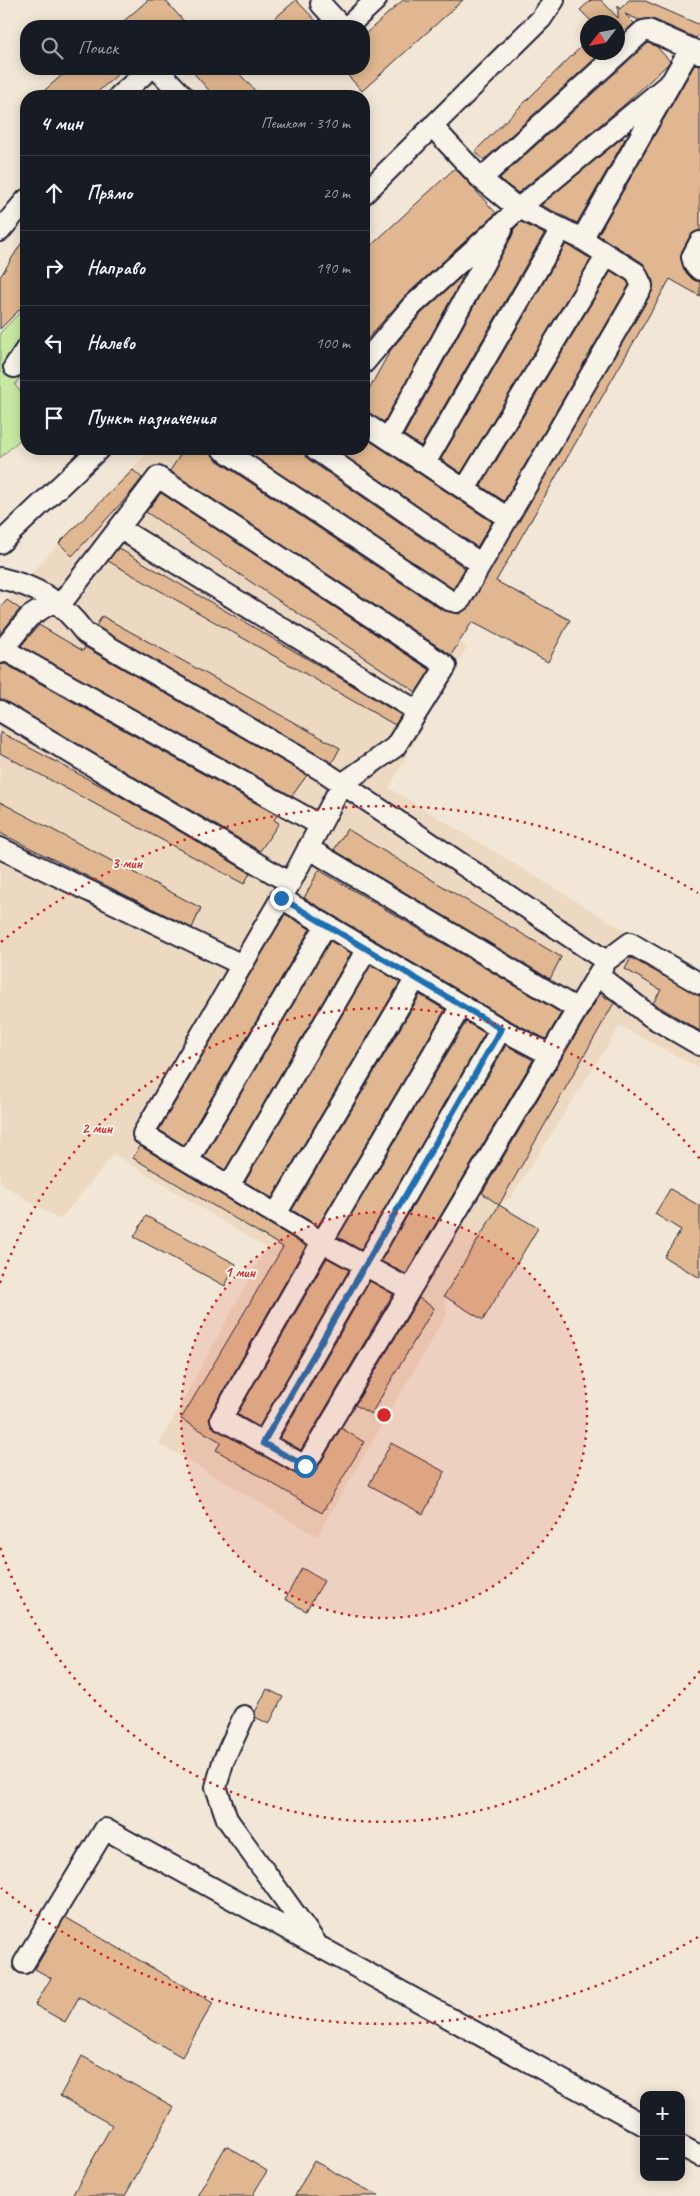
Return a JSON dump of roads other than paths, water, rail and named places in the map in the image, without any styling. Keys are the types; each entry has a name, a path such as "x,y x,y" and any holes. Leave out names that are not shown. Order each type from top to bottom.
{"street":[{"path":"354,20 376,0"},
{"path":"370,188 541,19 554,0"},
{"path":"321,4 336,20"},
{"path":"481,178 643,31 648,30 695,51 671,82 582,239"},
{"path":"126,90 143,75"},
{"path":"163,75 177,90"},
{"path":"370,356 412,306 514,212 671,82"},
{"path":"231,455 449,600 457,602 461,599 642,286 636,273 582,239 514,212 432,126"},
{"path":"0,231 20,207"},
{"path":"388,439 514,212"},
{"path":"425,463 561,230"},
{"path":"700,242 692,257 694,264 700,270"},
{"path":"465,489 607,255"},
{"path":"14,367 20,358"},
{"path":"370,427 508,518"},
{"path":"0,543 93,455"},
{"path":"324,455 481,564"},
{"path":"320,825 2,651 29,617 57,603 158,477 446,666 394,747 342,784 286,890 143,1134 322,1242 410,1290"},
{"path":"119,528 417,711"},
{"path":"0,578 26,584 66,609 85,633 342,784 602,968 650,1016 700,1045"},
{"path":"0,711 286,890 326,925 461,1006 550,1055"},
{"path":"0,848 242,965"},
{"path":"308,848 577,1009"},
{"path":"188,1161 326,925"},
{"path":"461,1006 322,1242 221,1419 305,1466 602,968 630,942 700,984"},
{"path":"229,1186 367,950"},
{"path":"276,1214 416,978"},
{"path":"263,1443 501,1029"},
{"path":"244,1716 223,1762 216,1787 227,1819 284,1896 317,1946"},
{"path":"24,1963 105,1829 640,2123"},
{"path":"685,2148 700,2156"}]}
